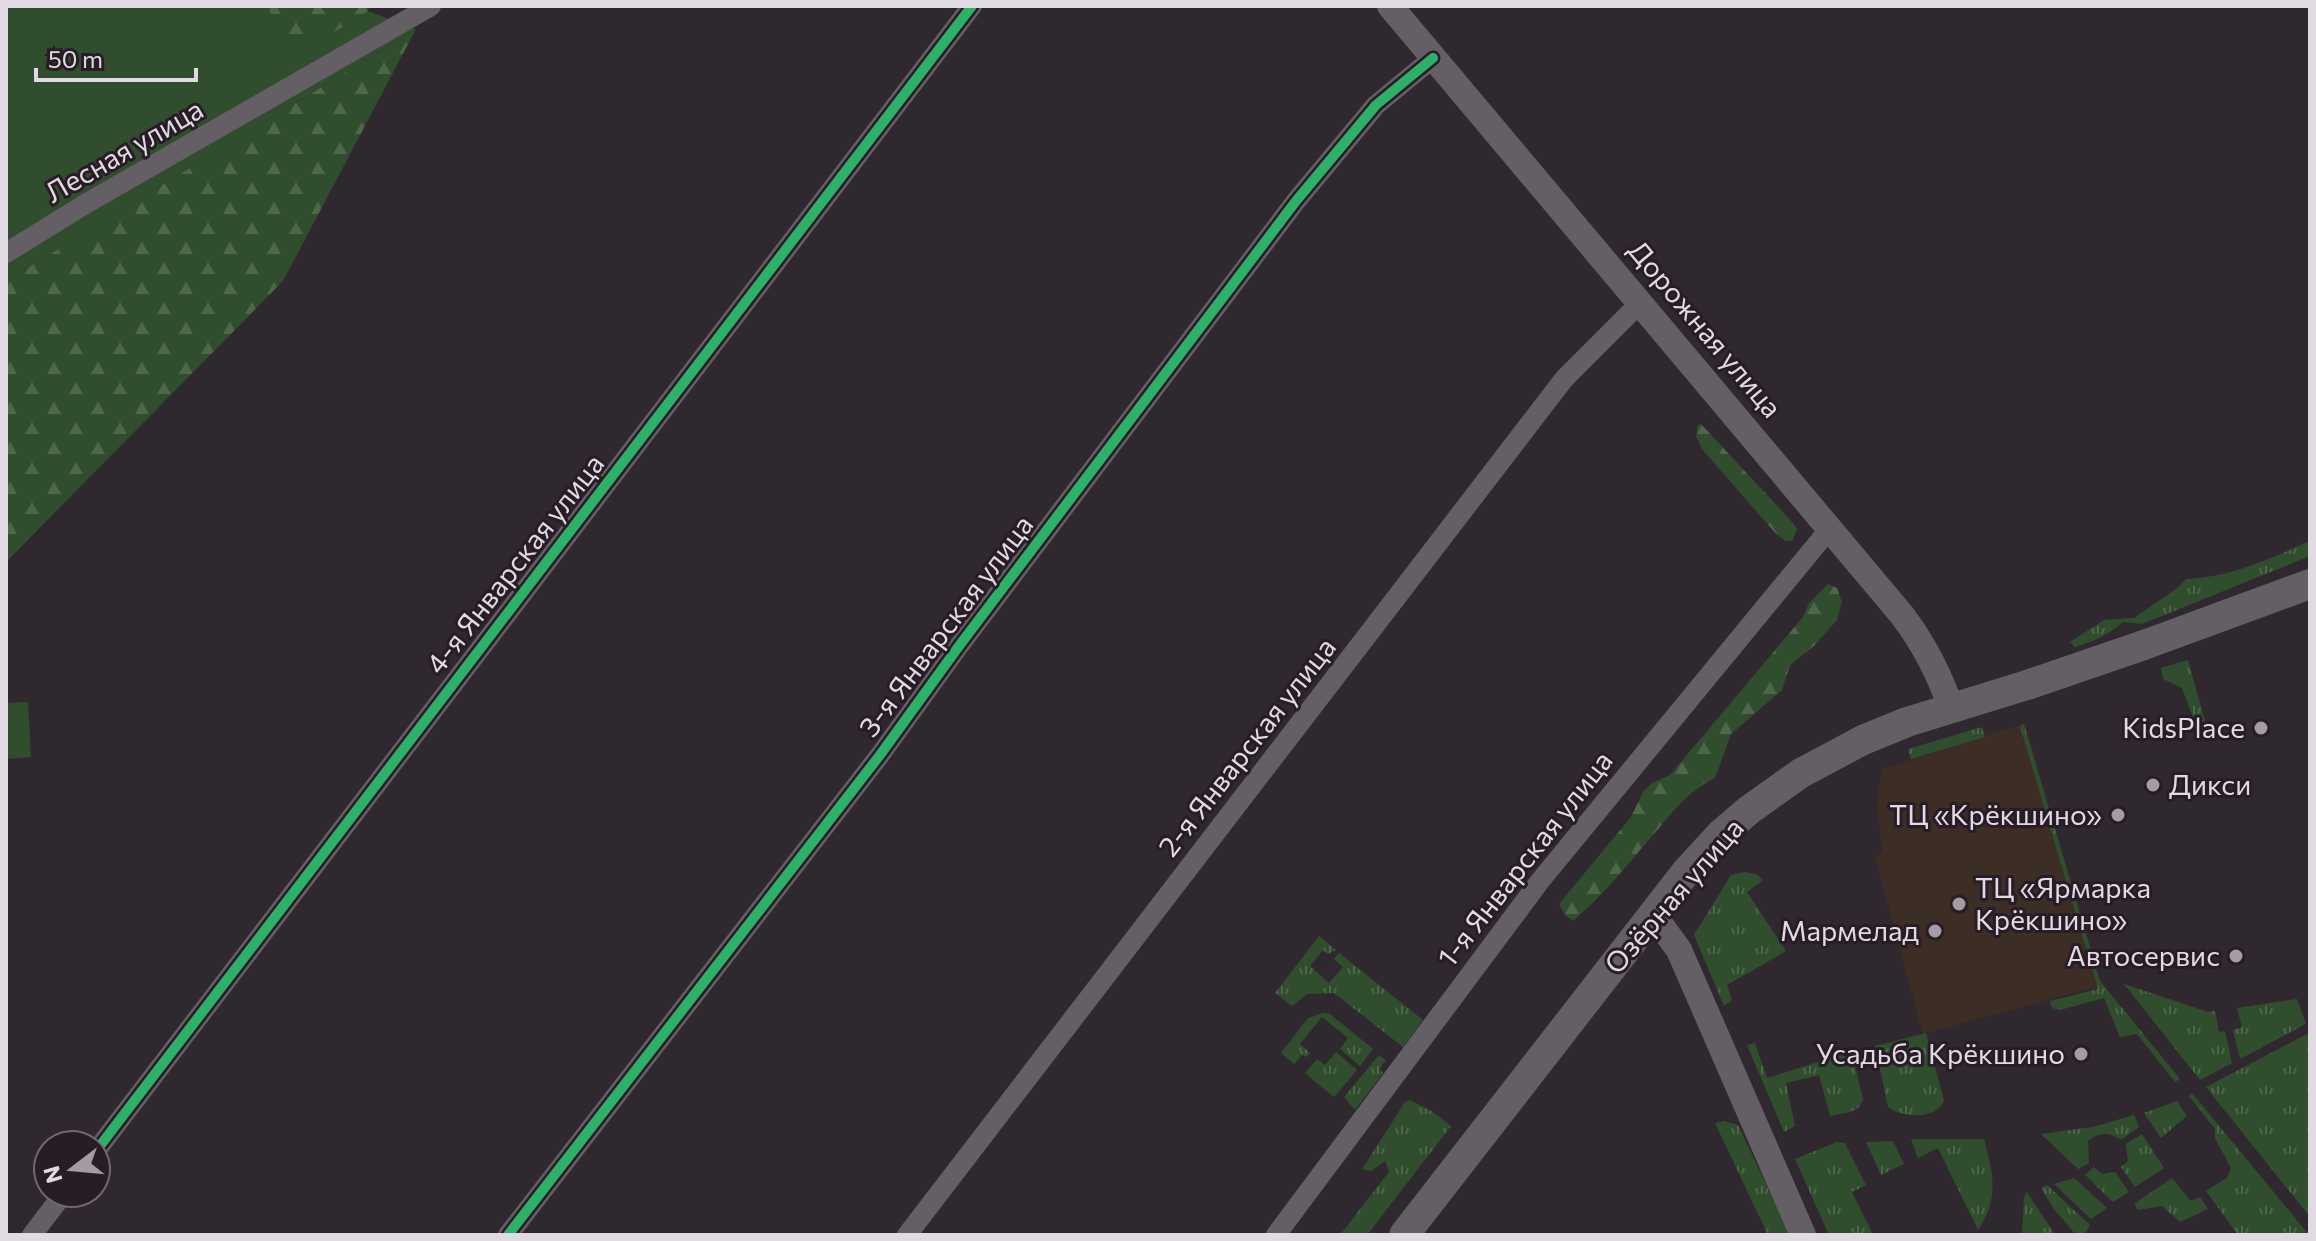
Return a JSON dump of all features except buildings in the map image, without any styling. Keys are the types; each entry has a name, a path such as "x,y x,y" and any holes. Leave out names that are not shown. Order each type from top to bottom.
{"main road":[{"name":"Озёрная улица","path":"1404,1235 1652,913 1721,834 1787,782 1873,736 2134,649 2310,584"}],"street":[{"name":"Лесная улица","path":"6,253 87,203 431,6"},
{"name":"4-я Январская улица","path":"112,1130 972,6"},
{"name":"Дорожная улица","path":"1390,6 1831,527 1920,638 1951,708"},
{"name":"3-я Январская улица","path":"508,1235 880,755 1296,201 1376,105 1433,58"},
{"name":"2-я Январская улица","path":"907,1235 1564,379 1640,303"},
{"name":"1-я Январская улица","path":"1276,1235 1540,881 1831,527"},
{"path":"1652,913 1679,950 1803,1235"},
{"path":"32,1235 52,1209"}],"shaded area":[{"path":"2024,724 2103,985 1923,1034 1875,858 1882,851 1877,802 1882,769"}],"green space":[{"path":"6,6 266,6 297,56 368,11 416,29 6,281"},
{"path":"266,6 369,6 368,11 297,56"},
{"path":"416,29 283,281 6,562 6,281"},
{"path":"1701,424 1793,523 1797,529 1792,541 1777,535 1702,449 1696,436"},
{"path":"2310,541 2310,556 2142,624 2123,622 2088,643 2075,647 2070,642 2104,620 2134,618 2186,579 2234,571"},
{"path":"1828,584 1837,588 1842,602 1837,620 1814,646 1790,665 1782,690 1731,734 1715,778 1684,800 1585,911 1573,921 1565,915 1559,904 1631,817 1643,792 1652,783 1670,775 1803,617 1809,603"},
{"path":"2188,660 2206,725 2200,736 2182,688 2163,679 2161,668"},
{"path":"28,702 31,757 6,759 6,703"},
{"path":"2024,724 2100,981 2180,1079 2175,1082 2137,1034 2120,1037 2104,998 2060,1010 2052,1008 2050,1001 2098,989 2020,726"},
{"path":"1982,727 1985,737 1911,759 1908,749"},
{"path":"1744,872 1756,874 1763,880 1747,892 1786,951 1727,985 1732,1000 1724,1006 1694,935 1731,875"},
{"path":"1319,936 1336,950 1328,954 1323,950 1310,966 1329,983 1343,967 1334,959 1339,953 1423,1020 1403,1047 1334,993 1307,994 1292,1006 1275,993"},
{"path":"2124,984 2208,1012 2215,1011 2219,1032 2225,1031 2232,1063 2200,1080"},
{"path":"2297,999 2306,1024 2240,1059 2233,1030 2242,1027 2237,1008"},
{"path":"1330,1014 1373,1049 1360,1066 1340,1049 1348,1038 1322,1017 1300,1044 1310,1053 1306,1057 1302,1055 1294,1064 1281,1053 1308,1018"},
{"path":"1926,1033 1944,1101 1934,1112 1926,1114 1910,1115 1894,1111 1888,1107 1875,1046"},
{"path":"2309,1033 2310,1037 2310,1217 2206,1087"},
{"path":"1755,1043 1767,1078 1848,1053 1853,1057 1863,1100 1861,1105 1850,1112 1830,1116 1819,1075 1786,1083 1795,1126 1784,1132 1747,1045"},
{"path":"1336,1052 1357,1070 1334,1097 1305,1073 1317,1059 1325,1065"},
{"path":"1379,1055 1386,1060 1379,1069 1383,1073 1355,1110 1344,1097"},
{"path":"2192,1093 2309,1235 2238,1235 2206,1191 2227,1178 2231,1168 2215,1138 2215,1129 2189,1096"},
{"path":"1410,1100 1451,1126 1367,1235 1340,1235 1389,1172 1385,1161 1371,1171 1362,1169 1405,1102"},
{"path":"2177,1101 2187,1116 2161,1138 2144,1113"},
{"path":"2134,1115 2139,1127 2121,1140 2104,1134 2088,1141 2089,1163 2078,1169 2041,1134 2093,1127"},
{"path":"1724,1121 1738,1125 1790,1235 1768,1235 1715,1123"},
{"path":"2142,1134 2164,1168 2135,1187 2121,1167 2128,1161 2126,1144"},
{"path":"1911,1139 1984,1139 1993,1186 1989,1207 1978,1230 1938,1148 1918,1158"},
{"path":"1893,1141 1904,1164 1881,1175 1866,1142"},
{"path":"1837,1142 1845,1143 1866,1185 1852,1192 1873,1235 1829,1235 1795,1159"},
{"path":"2094,1167 2102,1174 2115,1172 2129,1192 2113,1202 2085,1175"},
{"path":"2074,1178 2107,1208 2091,1219 2054,1184"},
{"path":"2172,1178 2191,1201 2200,1197 2208,1209 2180,1222 2162,1206 2138,1210 2134,1204"},
{"path":"2047,1185 2090,1225 2084,1235 2076,1235 2054,1209 2041,1188"},
{"path":"2027,1192 2055,1235 2022,1235 2024,1197"}],"cycle path":[{"path":"112,1130 972,6"},
{"path":"508,1235 880,755 1296,201 1376,105 1433,58"}],"place":[{"name":"KidsPlace","path":"2261,728"},
{"name":"Дикси","path":"2153,785"},
{"name":"ТЦ «Крёкшино»","path":"2118,815"},
{"name":"ТЦ «Ярмарка Крёкшино»","path":"1959,904"},
{"name":"Мармелад","path":"1935,931"},
{"name":"Автосервис","path":"2236,956"},
{"name":"Усадьба Крёкшино","path":"2081,1054"}]}
